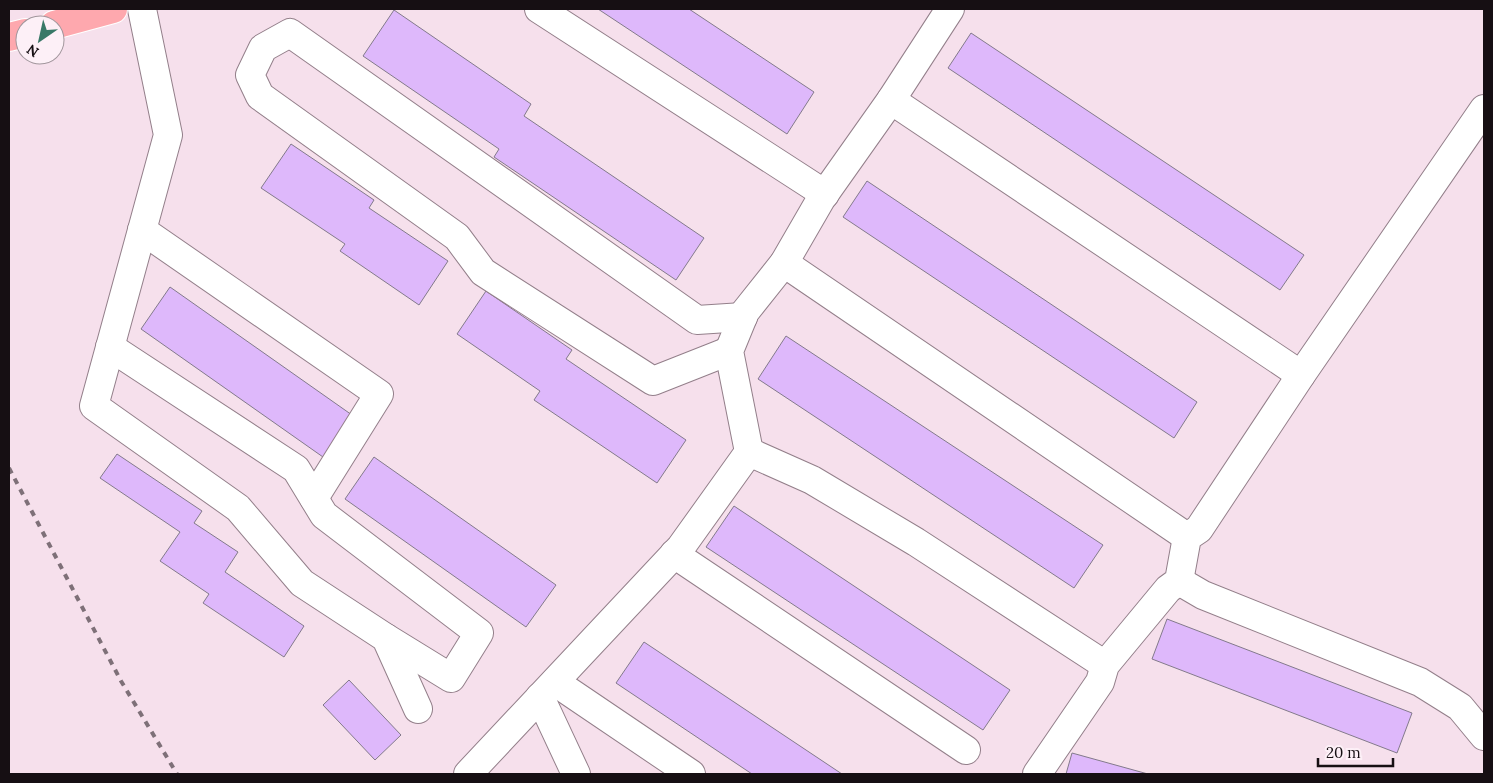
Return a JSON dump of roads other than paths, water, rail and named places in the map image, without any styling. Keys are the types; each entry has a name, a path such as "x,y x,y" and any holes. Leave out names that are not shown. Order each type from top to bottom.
{"main road":[{"path":"65,22 113,9"}],"street":[{"path":"110,347 296,469 324,515 479,633 451,678 302,583 238,508 94,406 110,347 168,135 142,9"},
{"path":"540,9 825,194"},
{"path":"468,774 674,554 749,452 729,351 743,317 784,263 825,194 891,100 950,9"},
{"path":"729,351 653,381 482,272 457,237 260,96 250,76 263,48 290,33 697,320 743,317"},
{"path":"891,100 1301,375"},
{"path":"1037,774 1100,682 1105,665 1168,588 1179,581 1187,537 1199,529 1301,375 1484,109"},
{"path":"142,230 379,394 314,498"},
{"path":"784,263 1187,537"},
{"path":"749,452 812,480 916,542 1105,665"},
{"path":"674,554 966,750"},
{"path":"1179,581 1203,596 1420,682 1460,707 1484,736"},
{"path":"386,638 418,709"},
{"path":"547,690 576,774"},
{"path":"547,690 691,774"}],"railway":[{"path":"9,468 121,681 177,774"}]}
